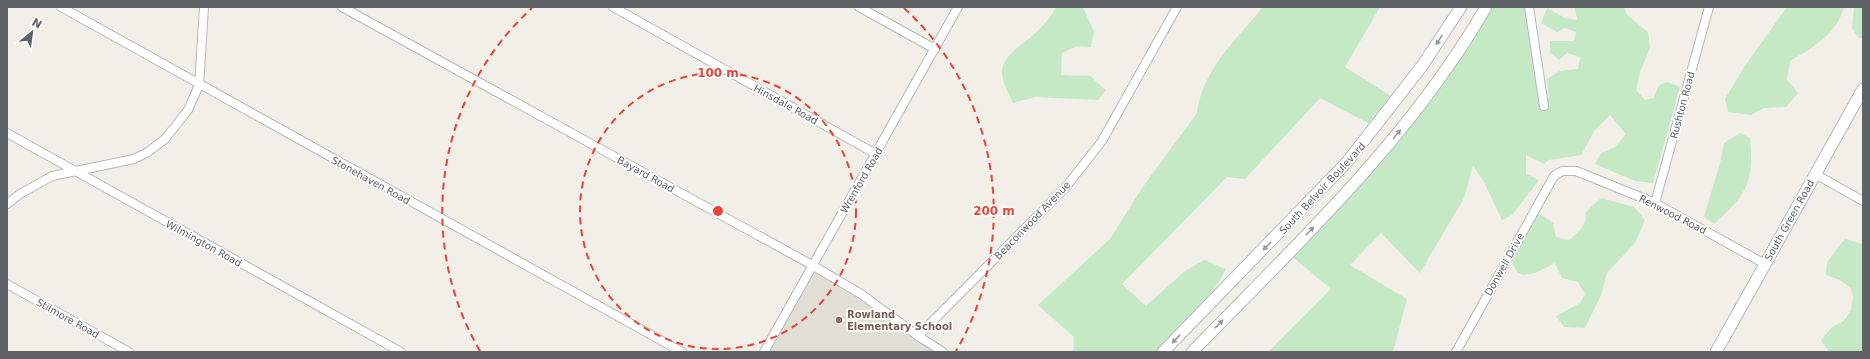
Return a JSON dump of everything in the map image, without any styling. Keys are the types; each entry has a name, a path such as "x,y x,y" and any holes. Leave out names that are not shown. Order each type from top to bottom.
{"street":[{"name":"Stonehaven Road","path":"61,7 682,352"},
{"path":"7,204 52,176 73,170 134,159 148,152 165,139 179,124 188,110 199,85 204,7"},
{"name":"Bayard Road","path":"342,7 812,265 861,294 918,336 943,352"},
{"name":"Hinsdale Road","path":"613,7 876,154"},
{"path":"859,7 935,49"},
{"name":"Wrenford Road","path":"764,352 958,7"},
{"name":"Beaconwood Avenue","path":"918,336 1065,188 1102,140 1177,7"},
{"name":"South Belvoir Boulevard","path":"1163,352 1348,161 1422,66 1461,7"},
{"name":"South Belvoir Boulevard","path":"1192,352 1341,198 1379,156 1430,94 1486,7"},
{"path":"1529,7 1544,106"},
{"name":"Rushton Road","path":"1655,203 1709,7"},
{"name":"South Green Road","path":"1716,352 1863,89"},
{"name":"Wilmington Road","path":"7,133 401,352"},
{"name":"Renwood Road","path":"1554,176 1562,171 1576,171 1655,203 1765,264"},
{"path":"1815,174 1863,201"},
{"name":"Donwell Drive","path":"1456,352 1554,176"},
{"name":"Stilmore Road","path":"7,284 129,352"}],"shaded area":[{"name":"Rowland Elementary School","path":"812,265 943,352 764,352"}],"green space":[{"path":"1056,7 1083,7 1094,32 1091,47 1077,46 1062,53 1061,75 1090,76 1106,90 1098,100 1035,97 1013,103 1006,89 1002,74 1004,62 1012,52 1042,26"},
{"path":"1263,7 1380,7 1345,67 1391,96 1370,124 1320,98 1245,179 1227,177 1122,284 1146,306 1185,271 1204,260 1226,269 1213,292 1198,313 1163,352 1073,352 1074,337 1038,305 1110,239 1142,188 1197,113 1200,97 1213,69 1232,43"},
{"path":"1486,7 1529,7 1544,106 1549,98 1547,79 1560,71 1578,69 1580,57 1567,53 1559,60 1550,52 1550,41 1574,41 1576,32 1565,28 1557,32 1541,23 1547,8 1565,18 1577,20 1575,7 1624,7 1627,15 1648,32 1650,48 1640,72 1636,90 1645,100 1654,98 1659,85 1667,82 1680,87 1653,183 1635,181 1595,164 1601,153 1615,147 1626,134 1610,115 1595,130 1581,155 1549,160 1544,164 1526,155 1526,174 1539,180 1512,215 1502,220 1485,184 1473,165 1464,198 1420,273 1381,233 1350,265 1407,299 1393,352 1268,352 1331,289 1288,253 1379,156"},
{"path":"1787,7 1844,7 1841,17 1830,33 1807,51 1790,61 1787,80 1798,93 1786,107 1764,108 1751,115 1728,112 1725,99 1744,67"},
{"path":"1854,7 1863,7 1863,38 1859,38 1852,28"},
{"path":"1740,133 1750,138 1751,166 1749,177 1746,187 1741,195 1725,214 1714,224 1704,217 1720,163 1724,143"},
{"path":"1601,198 1634,207 1645,220 1635,243 1607,273 1601,295 1585,328 1564,327 1556,316 1580,303 1585,294 1578,282 1562,278 1555,263 1535,273 1523,275 1517,272 1511,260 1538,213 1553,223 1556,237 1569,240 1584,225 1586,212"},
{"path":"1845,239 1863,244 1863,352 1829,352 1821,340 1832,327 1844,321 1851,310 1853,297 1851,288 1840,280 1826,275 1827,262"}],"place":[{"name":"Rowland Elementary School","path":"839,320"}]}
